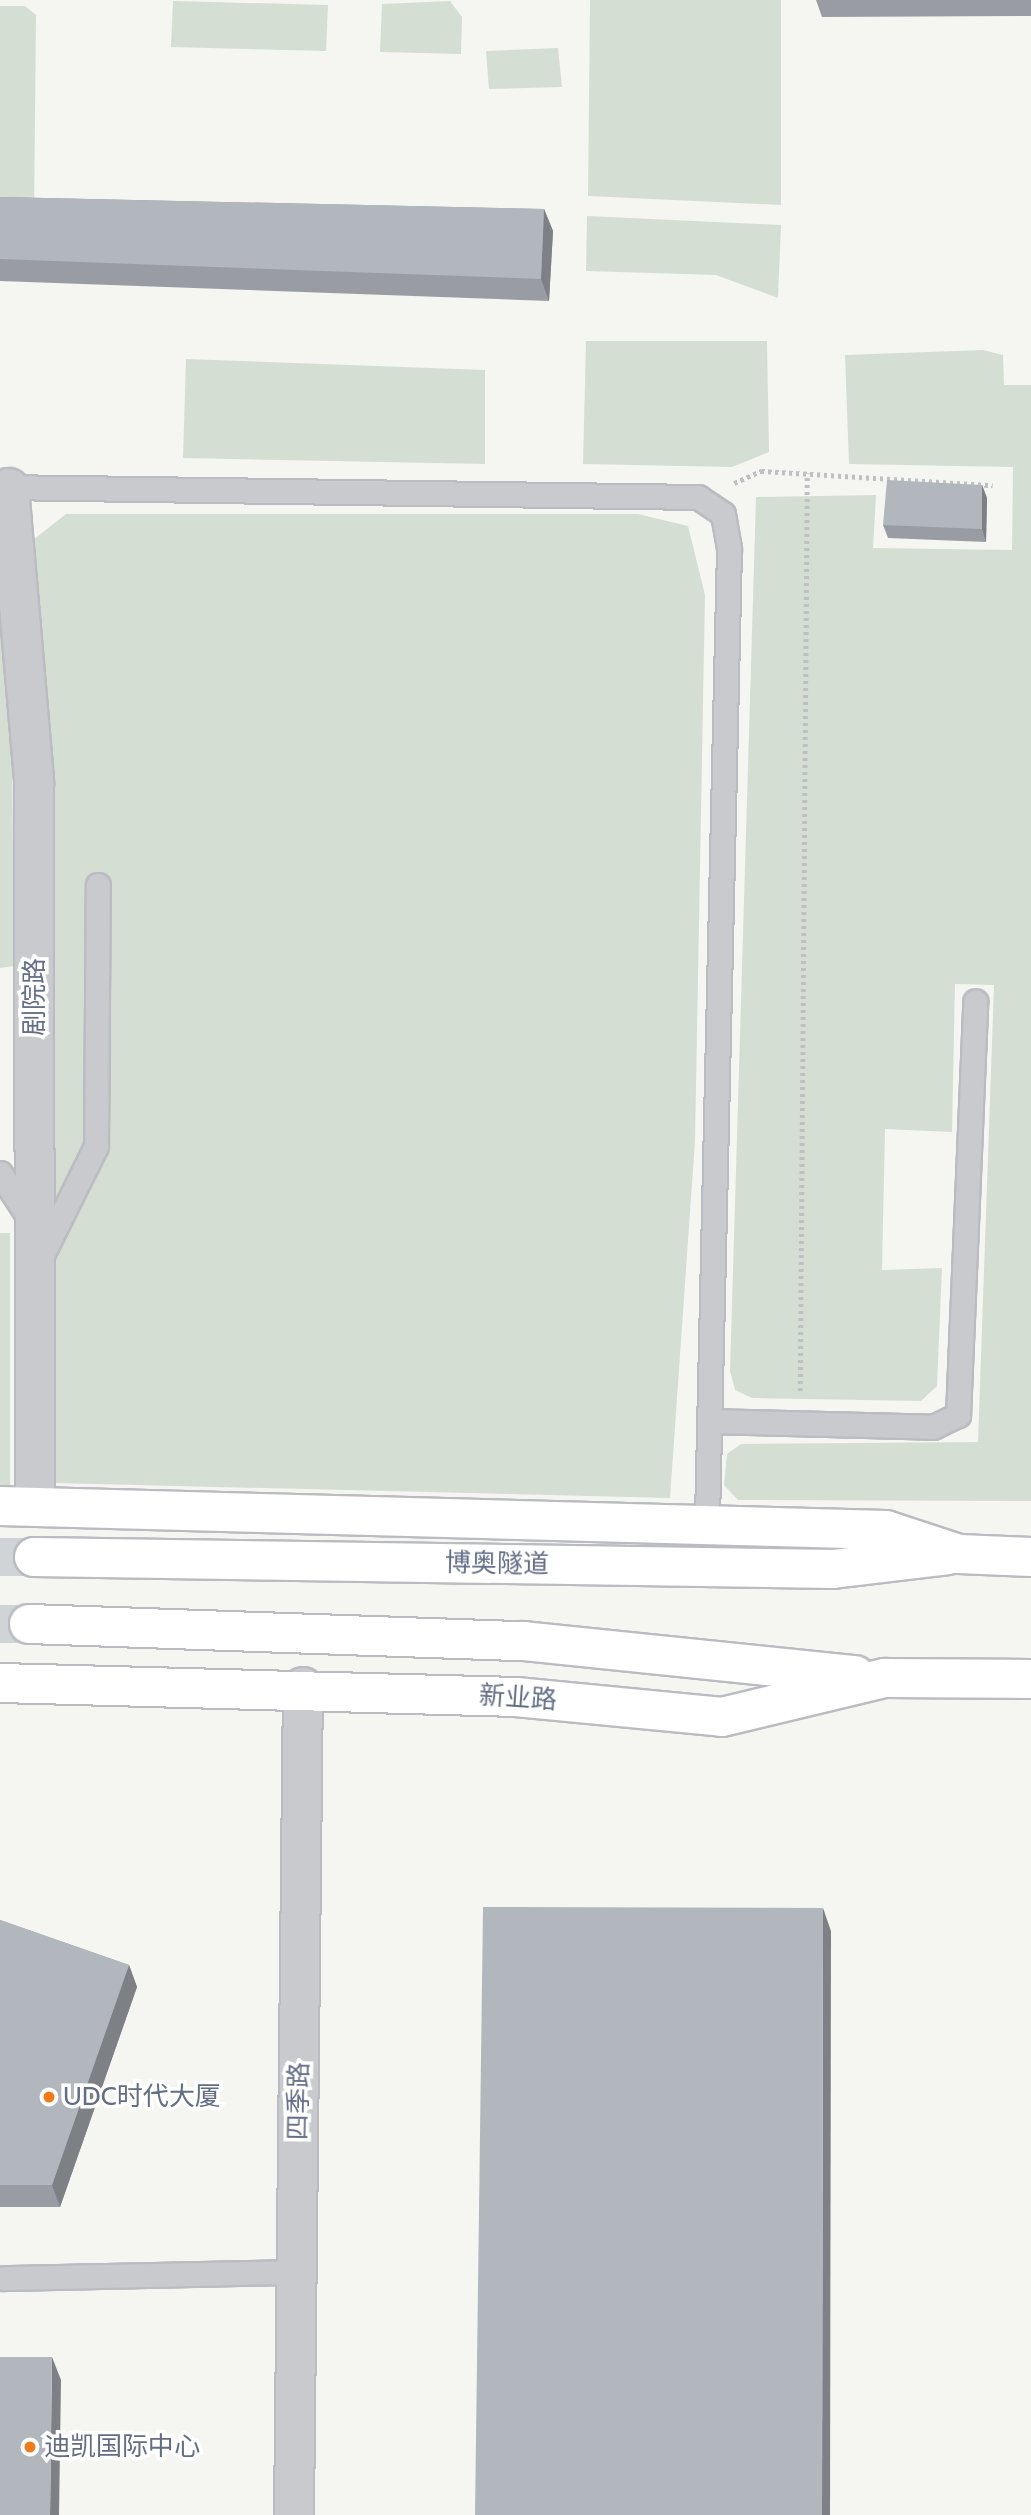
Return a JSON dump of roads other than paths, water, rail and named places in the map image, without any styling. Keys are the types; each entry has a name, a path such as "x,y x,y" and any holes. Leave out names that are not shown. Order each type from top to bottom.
{"main road":[{"path":"18,1506 707,1522 886,1530 960,1554 1031,1557"},
{"name":"博奥隧道","path":"34,1557 833,1569 960,1554"},
{"path":"29,1624 524,1641 885,1678"},
{"name":"新业路","path":"0,1684 303,1687 516,1696 722,1717 885,1678 1031,1679"}],"street":[{"name":"剧院路","path":"5,487 34,782 36,1227 18,1506"},
{"name":"四季路","path":"295,2515 303,1687"}],"lane":[{"path":"5,487 698,497 723,514 729,549 707,1522"},
{"path":"35,1269 96,1146 97,886"},
{"path":"709,1421 933,1427 958,1415 975,1001"},
{"path":"0,1173 36,1227"},
{"path":"4,2278 297,2272"}],"tunnel":[{"path":"0,1557 34,1557"},
{"path":"0,1624 29,1624"}],"place":[{"name":"UDC时代大厦","path":"49,2097"},
{"name":"迪凯国际中心","path":"30,2447"}]}
